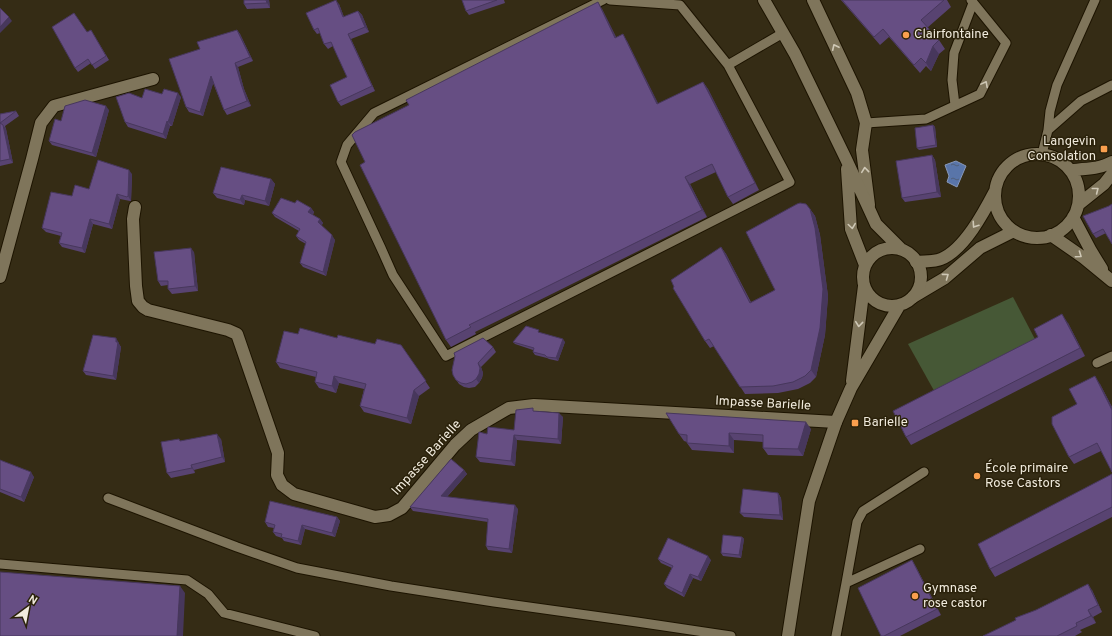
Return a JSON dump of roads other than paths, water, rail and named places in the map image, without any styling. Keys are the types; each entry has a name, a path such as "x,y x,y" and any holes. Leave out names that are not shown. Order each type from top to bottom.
{"street":[{"path":"764,0 795,54 876,224 901,249 910,254 916,262 921,274 920,286 913,297"},
{"path":"813,0 857,93 866,123 862,150 869,209"},
{"path":"0,277 41,122 54,106 153,79"},
{"path":"916,262 941,259 953,251 966,239 984,213 995,191 999,177 1008,165 1020,157 1042,154 1052,156 1061,161 1070,170 1076,181 1079,192 1079,204 1073,217 1064,228 1051,235 1038,238 1026,236 1014,231 1006,224 997,209 995,191"},
{"path":"846,159 852,229 865,265"},
{"path":"1070,170 1108,165 1112,162"},
{"path":"1079,204 1104,184 1112,174"},
{"name":"Impasse Barielle","path":"135,207 133,219 138,301 142,308 228,330 237,334 278,453 277,475 282,485 294,494 375,517 389,515 402,508 455,445 470,430 509,408 534,405 836,422"},
{"path":"1073,217 1091,251 1109,278"},
{"path":"901,249 887,248 873,254 865,265 862,278 864,286 871,298 884,305 899,306 907,302 945,278 980,248 1014,231"},
{"path":"1051,235 1109,278"},
{"path":"851,388 864,286"},
{"path":"788,636 809,501 836,422 851,388 899,306"}],"lane":[{"path":"603,0 374,113 346,145 341,162 392,275 446,356 722,215 790,182 728,65 680,5 610,0"},
{"path":"1042,154 1048,130 1050,111 1057,85 1095,0"},
{"path":"866,123 926,118 980,94 1006,43 972,1"},
{"path":"955,105 952,80 954,53 972,1"},
{"path":"728,65 783,33"},
{"path":"1048,130 1081,101 1111,85"},
{"path":"1097,363 1112,356"},
{"path":"836,636 857,522 863,511 924,472"},
{"path":"108,498 237,547 298,568 398,587 731,636"},
{"path":"846,583 920,550"},
{"path":"0,564 187,580 208,594 224,613 315,636"}],"water":[{"path":"956,161 966,166 957,187 947,182 949,176 945,165"}],"place":[{"name":"Clairfontaine","path":"906,35"},
{"name":"Langevin Consolation","path":"1104,149"},
{"name":"Barielle","path":"855,423"},
{"name":"École primaire Rose Castors","path":"977,476"},
{"name":"Gymnase rose castor","path":"915,596"}]}
